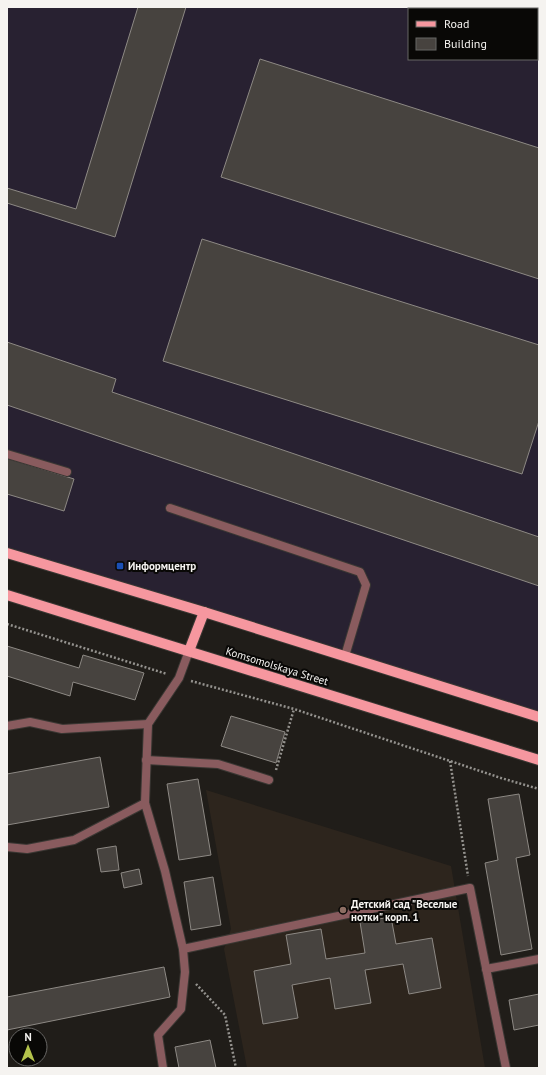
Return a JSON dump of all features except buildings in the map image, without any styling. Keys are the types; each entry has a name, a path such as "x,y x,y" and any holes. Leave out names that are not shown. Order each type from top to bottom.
{"main road":[{"path":"7,553 204,612 539,717"},
{"name":"Komsomolskaya Street","path":"7,595 539,760"},
{"path":"189,651 204,612"}],"lane":[{"path":"7,454 67,472"},
{"path":"170,508 360,572 366,585 345,656"},
{"path":"164,1068 158,1035 181,1009 185,972 183,949 165,871 144,803 148,724 179,678 189,651"},
{"path":"7,726 30,722 62,729 148,724"},
{"path":"146,760 218,764 269,780"},
{"path":"7,847 26,849 74,840 144,803"},
{"path":"183,949 470,888 506,1068"},
{"path":"486,969 539,959"}],"path":[{"path":"7,624 179,678 294,710 450,761 539,788"},
{"path":"269,780 272,780 273,778 294,710"},
{"path":"450,761 470,888"},
{"path":"185,972 226,1015 236,1068"}],"shaded area":[{"path":"7,7 539,7 539,715 7,548"},
{"name":"Детский сад \"Веселые нотки\" корп. 1","path":"206,790 451,866 485,1068 247,1068 224,949 231,929"}],"place":[{"name":"Информцентр","path":"120,566"},
{"name":"Детский сад \"Веселые нотки\" корп. 1","path":"343,910"}]}
